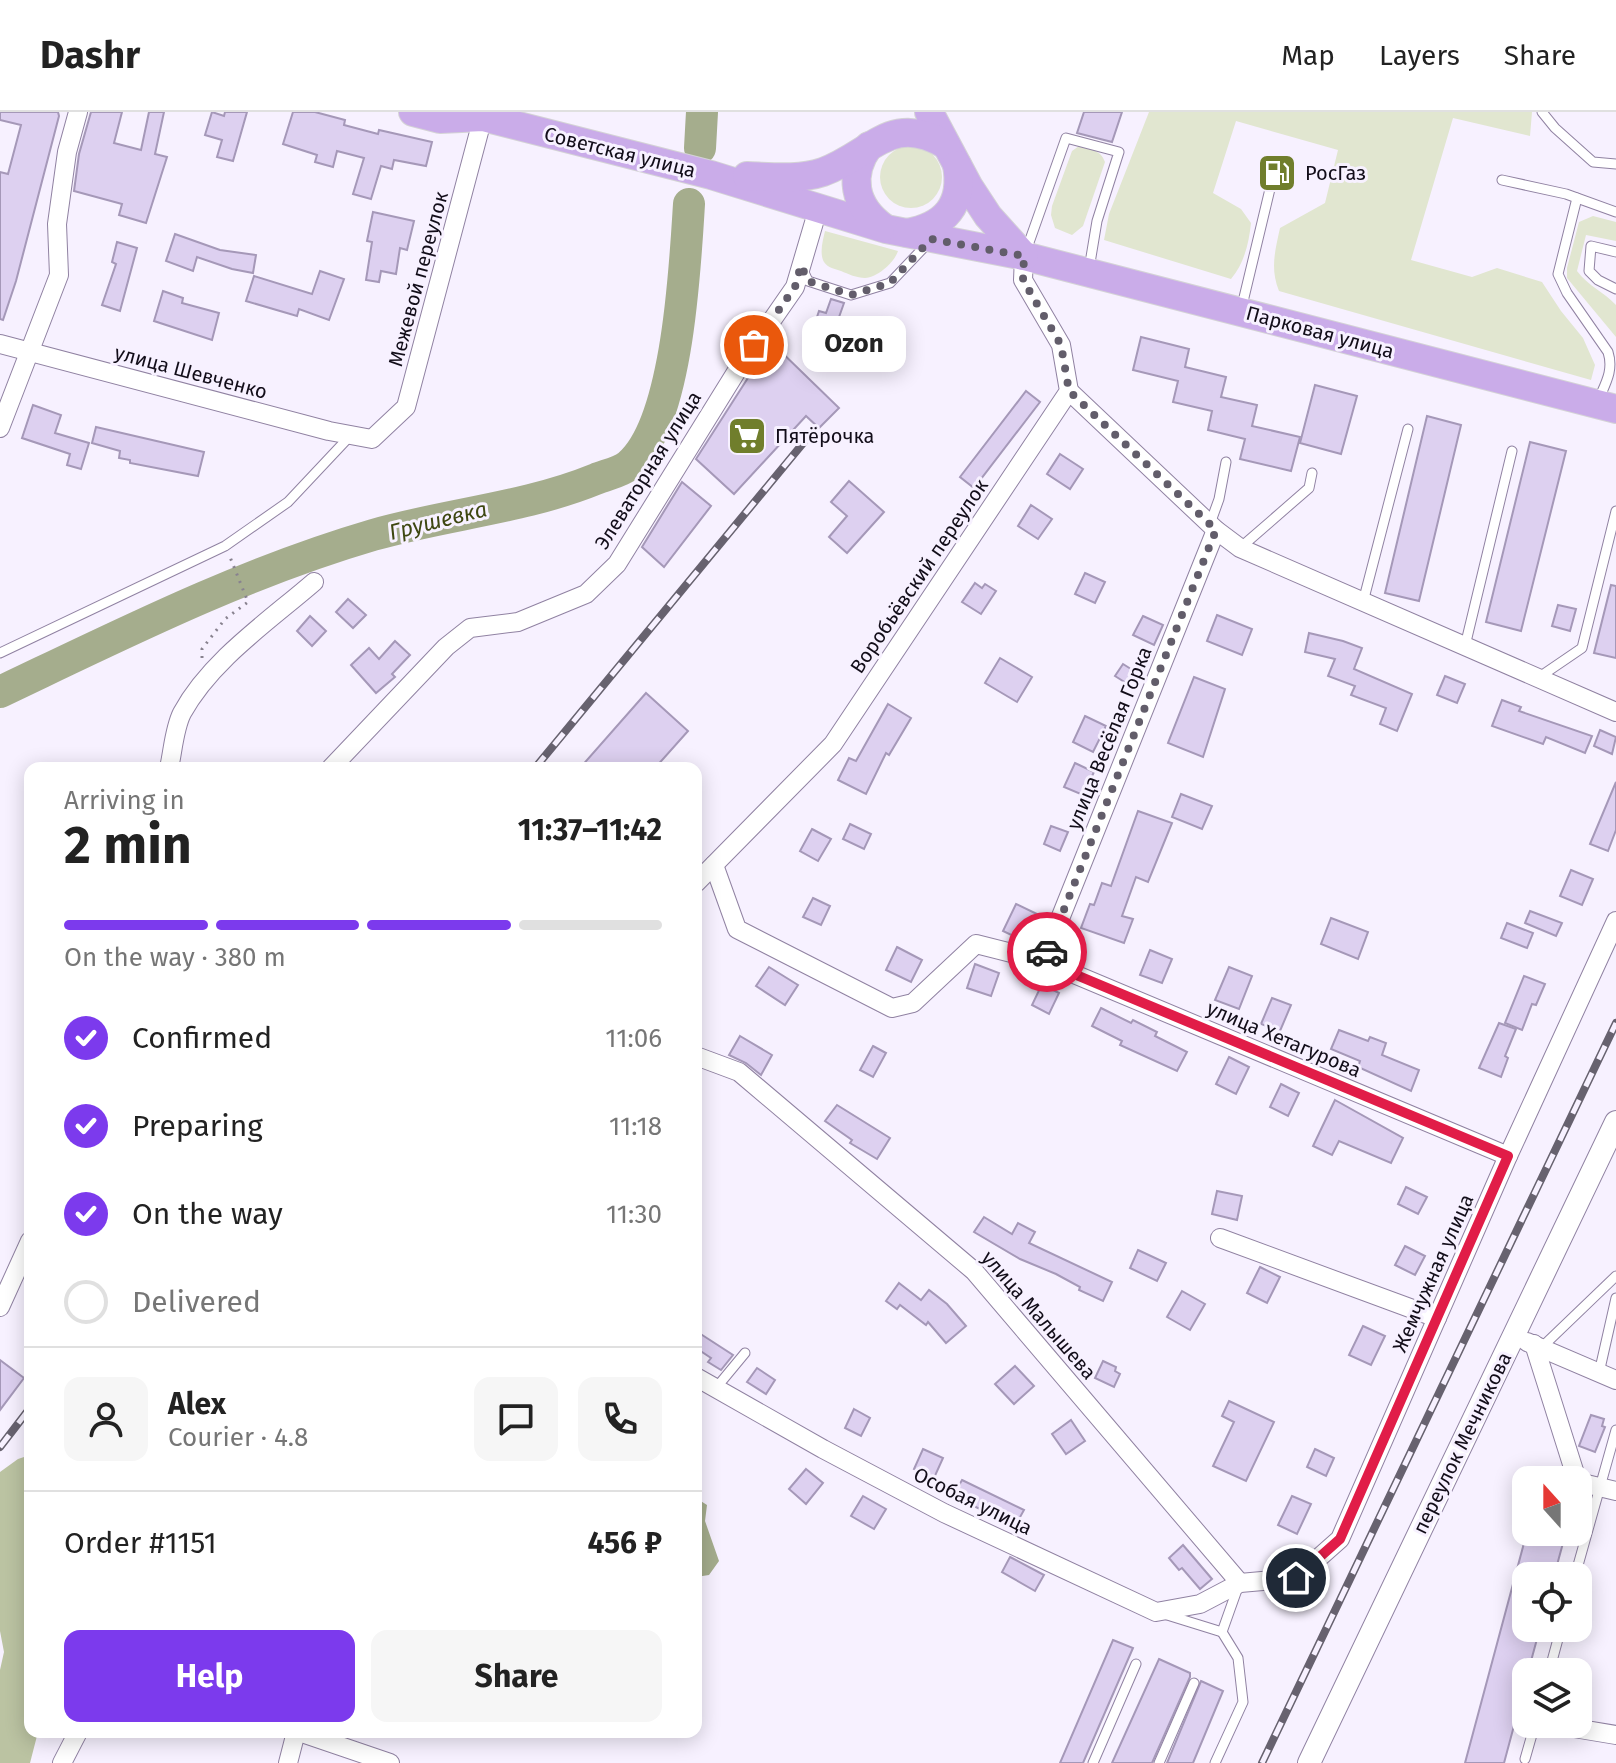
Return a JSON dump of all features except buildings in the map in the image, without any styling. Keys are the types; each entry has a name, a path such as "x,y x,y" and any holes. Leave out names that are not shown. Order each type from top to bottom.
{"main road":[{"name":"Советская улица","path":"413,112 440,119 480,115 711,175 908,234 1024,256"},
{"path":"871,143 889,132 909,128 929,133 951,153 960,182 956,202 944,219 926,230 908,234 870,217 858,200 855,179 859,159 891,112"},
{"path":"929,112 988,216 1024,256"},
{"name":"Советская улица","path":"711,175 803,176 822,172 853,158 871,143"},
{"name":"Парковая улица","path":"1024,256 1606,407"}],"street":[{"path":"0,428 59,275 57,224 67,152 78,112"},
{"name":"Межевой переулок","path":"372,439 406,407 480,115"},
{"name":"Элеваторная улица","path":"337,762 446,647 470,628 518,622 586,594 617,564 738,369 795,287 818,209"},
{"path":"1024,256 1023,280 1061,345 1069,391 1213,527 1240,548 1616,712"},
{"name":"улица Шевченко","path":"0,344 372,439"},
{"name":"Воробьёвский переулок","path":"702,877 833,744 1069,391"},
{"name":"улица Весёлая Горка","path":"1043,961 1213,527"},
{"path":"170,762 181,715 203,683 228,656 314,582"},
{"name":"улица Хетагурова","path":"714,865 737,929 892,1008 913,1003 976,944 1043,961 1508,1156"},
{"name":"Жемчужная улица","path":"1240,1583 1296,1578 1340,1539 1508,1156 1616,921"},
{"name":"улица Малышева","path":"702,1058 739,1072 974,1271 1240,1583"},
{"name":"переулок Мечникова","path":"1309,1763 1530,1343 1616,1122"},
{"path":"1220,1238 1437,1318"},
{"path":"0,1307 24,1254"},
{"path":"1530,1343 1608,1377"},
{"path":"1530,1343 1572,1466"},
{"name":"Особая улица","path":"702,1380 944,1513 1156,1612"},
{"path":"1156,1612 1200,1604 1240,1583"},
{"path":"1592,1731 1616,1735"},
{"path":"62,1763 75,1738"},
{"path":"288,1763 296,1738"},
{"path":"316,1738 390,1763"}],"lane":[{"path":"1542,112 1593,162 1616,164"},
{"path":"1024,256 1066,138 1119,152 1097,221 1089,273"},
{"path":"1502,180 1577,198 1616,212"},
{"path":"1241,311 1270,189"},
{"path":"1577,198 1558,274 1567,293 1614,362 1606,407"},
{"path":"801,265 808,281 851,295 890,283 908,234"},
{"path":"1616,252 1591,246 1589,260 1589,271 1598,280 1616,289"},
{"path":"1363,602 1408,429"},
{"path":"0,653 225,546 288,502 351,435"},
{"path":"1465,646 1512,451"},
{"path":"1213,527 1226,462"},
{"path":"1240,548 1309,488 1312,473"},
{"path":"1538,678 1582,648 1616,511"},
{"path":"1530,1343 1616,1276"},
{"path":"1608,1377 1616,1298"},
{"path":"716,1388 745,1353"},
{"path":"1580,1562 1608,1489 1616,1430"},
{"path":"1222,1632 1240,1583"},
{"path":"1156,1612 1222,1632 1238,1658 1243,1702 1215,1763"},
{"path":"1093,1763 1136,1664"},
{"path":"1159,1763 1194,1683"},
{"path":"1525,1759 1531,1738"}],"path":[{"path":"203,683 202,649 225,619 248,602 234,566"}],"shaded area":[{"path":"1149,112 1532,112 1530,136 1453,118 1411,260 1472,277 1497,268 1542,282 1583,338 1595,365 1591,380 1279,291 1274,267 1280,228 1325,203 1338,150 1236,121 1213,193 1241,209 1251,223 1245,253 1231,279 1104,240 1109,214"},
{"path":"911,146 933,155 942,177 933,199 911,208 889,199 880,177 889,155"},
{"path":"1079,146 1098,152 1105,162 1083,226 1072,235 1055,228 1051,215 1072,151"},
{"path":"1593,216 1616,222 1616,241 1586,235 1577,271 1616,305 1616,337 1567,278 1579,222"},
{"path":"825,231 898,251 885,269 870,277 856,277 824,262"},
{"path":"24,1457 24,1738 36,1738 30,1763 0,1763 0,1670 4,1652 0,1631 0,1472"},
{"path":"702,1502 707,1505 705,1521 719,1561 709,1575 702,1576"}],"waterway":[{"name":"Грушевка","path":"700,148 702,112"},
{"name":"Грушевка","path":"0,692 184,606 277,567 373,535 569,489 629,465 645,444 668,381 681,303 689,204"}],"railway":[{"path":"540,762 809,436"},
{"path":"1262,1763 1616,1023"},
{"path":"0,1447 24,1416"}],"way so far":[{"path":"754,345 795,287 801,265 808,281 851,295 890,283 931,239 1024,256 1023,280 1061,345 1069,391 1216,530 1047,952"}],"place":[{"name":"РосГаз","path":"1277,173"},
{"name":"Ozon","path":"754,345"},
{"name":"Пятёрочка","path":"747,436"}],"route":[{"path":"1047,952 1043,961 1508,1156 1340,1539 1296,1578"}]}
